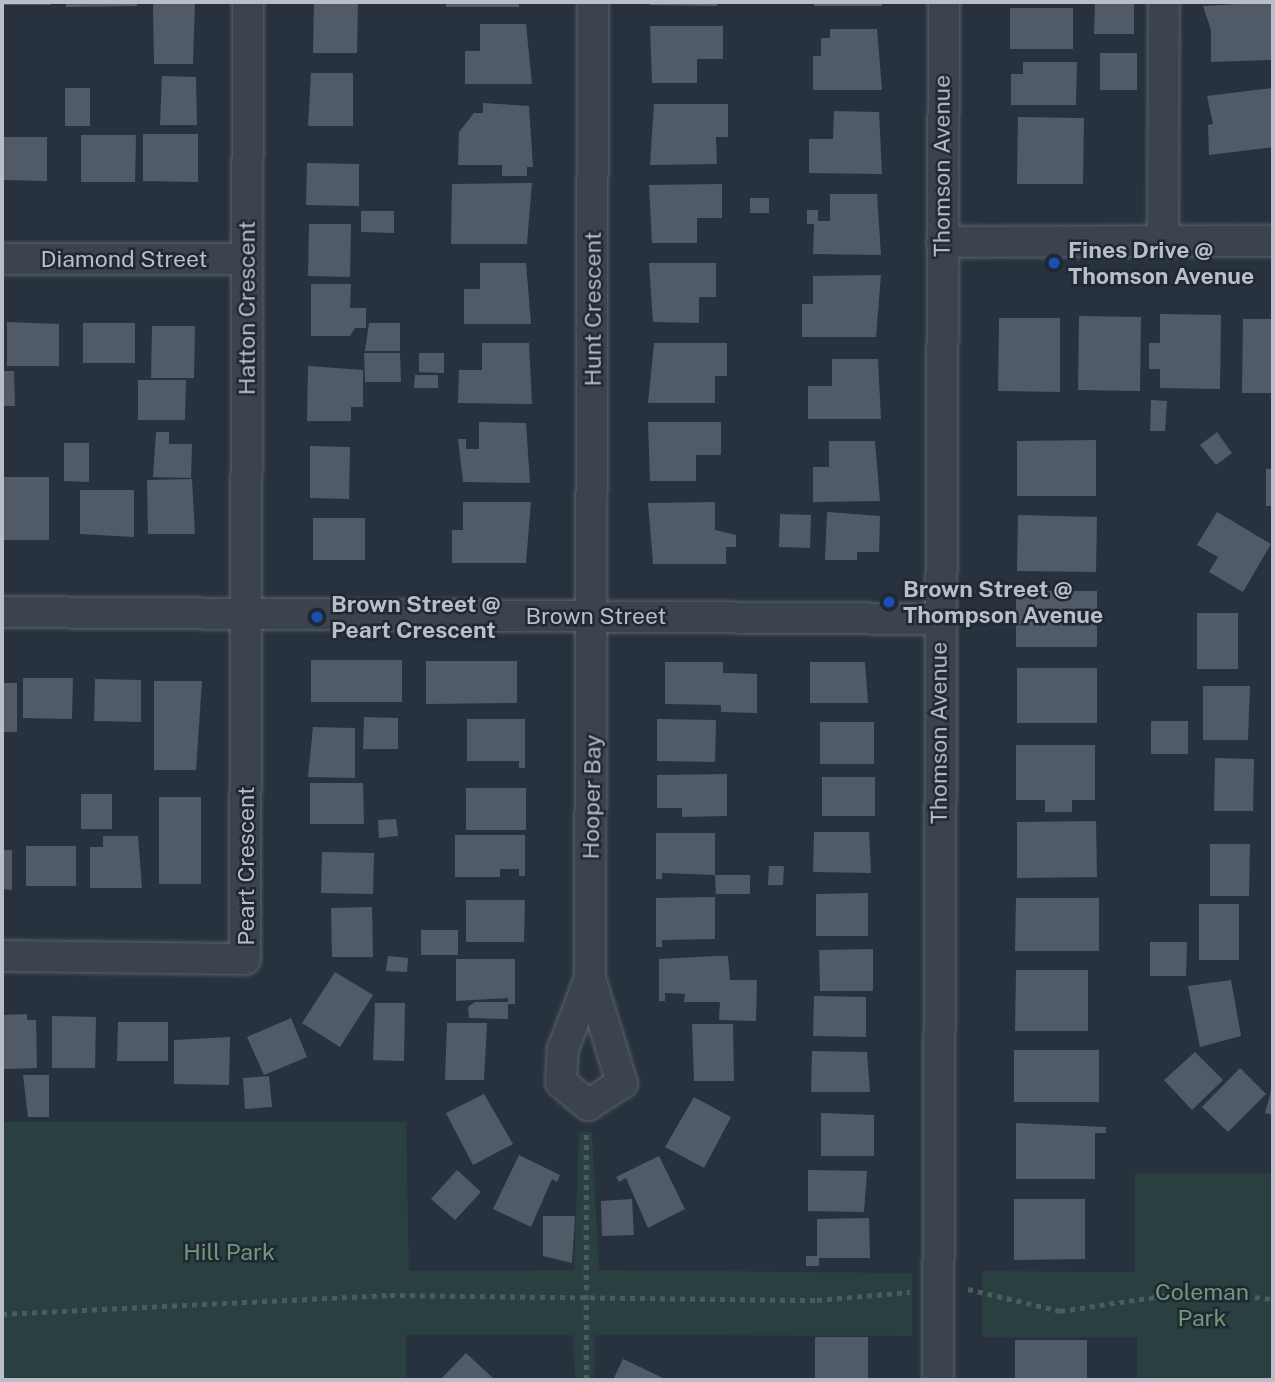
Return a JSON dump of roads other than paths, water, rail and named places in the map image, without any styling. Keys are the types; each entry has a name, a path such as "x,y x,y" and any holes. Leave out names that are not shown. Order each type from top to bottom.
{"street":[{"name":"Hatton Crescent","path":"247,2 248,613"},
{"name":"Hunt Crescent","path":"593,2 593,616"},
{"name":"Thomson Avenue","path":"938,1380 939,619 944,2"},
{"path":"1163,241 1164,2"},
{"path":"942,242 1273,241"},
{"name":"Diamond Street","path":"2,259 247,259"},
{"name":"Brown Street","path":"2,612 939,619"},
{"name":"Peart Crescent","path":"2,956 245,959 248,613"},
{"name":"Hooper Bay","path":"590,978 563,1049 561,1082 588,1105 622,1083 590,978 593,616"}],"place":[{"name":"Fines Drive @ Thomson Avenue","path":"1054,263"},
{"name":"Brown Street @ Thompson Avenue","path":"889,602"},
{"name":"Brown Street @ Peart Crescent","path":"317,617"}],"park label":[{"name":"Hill Park","path":"229,1252"},
{"name":"Coleman Park","path":"1202,1305"}]}
